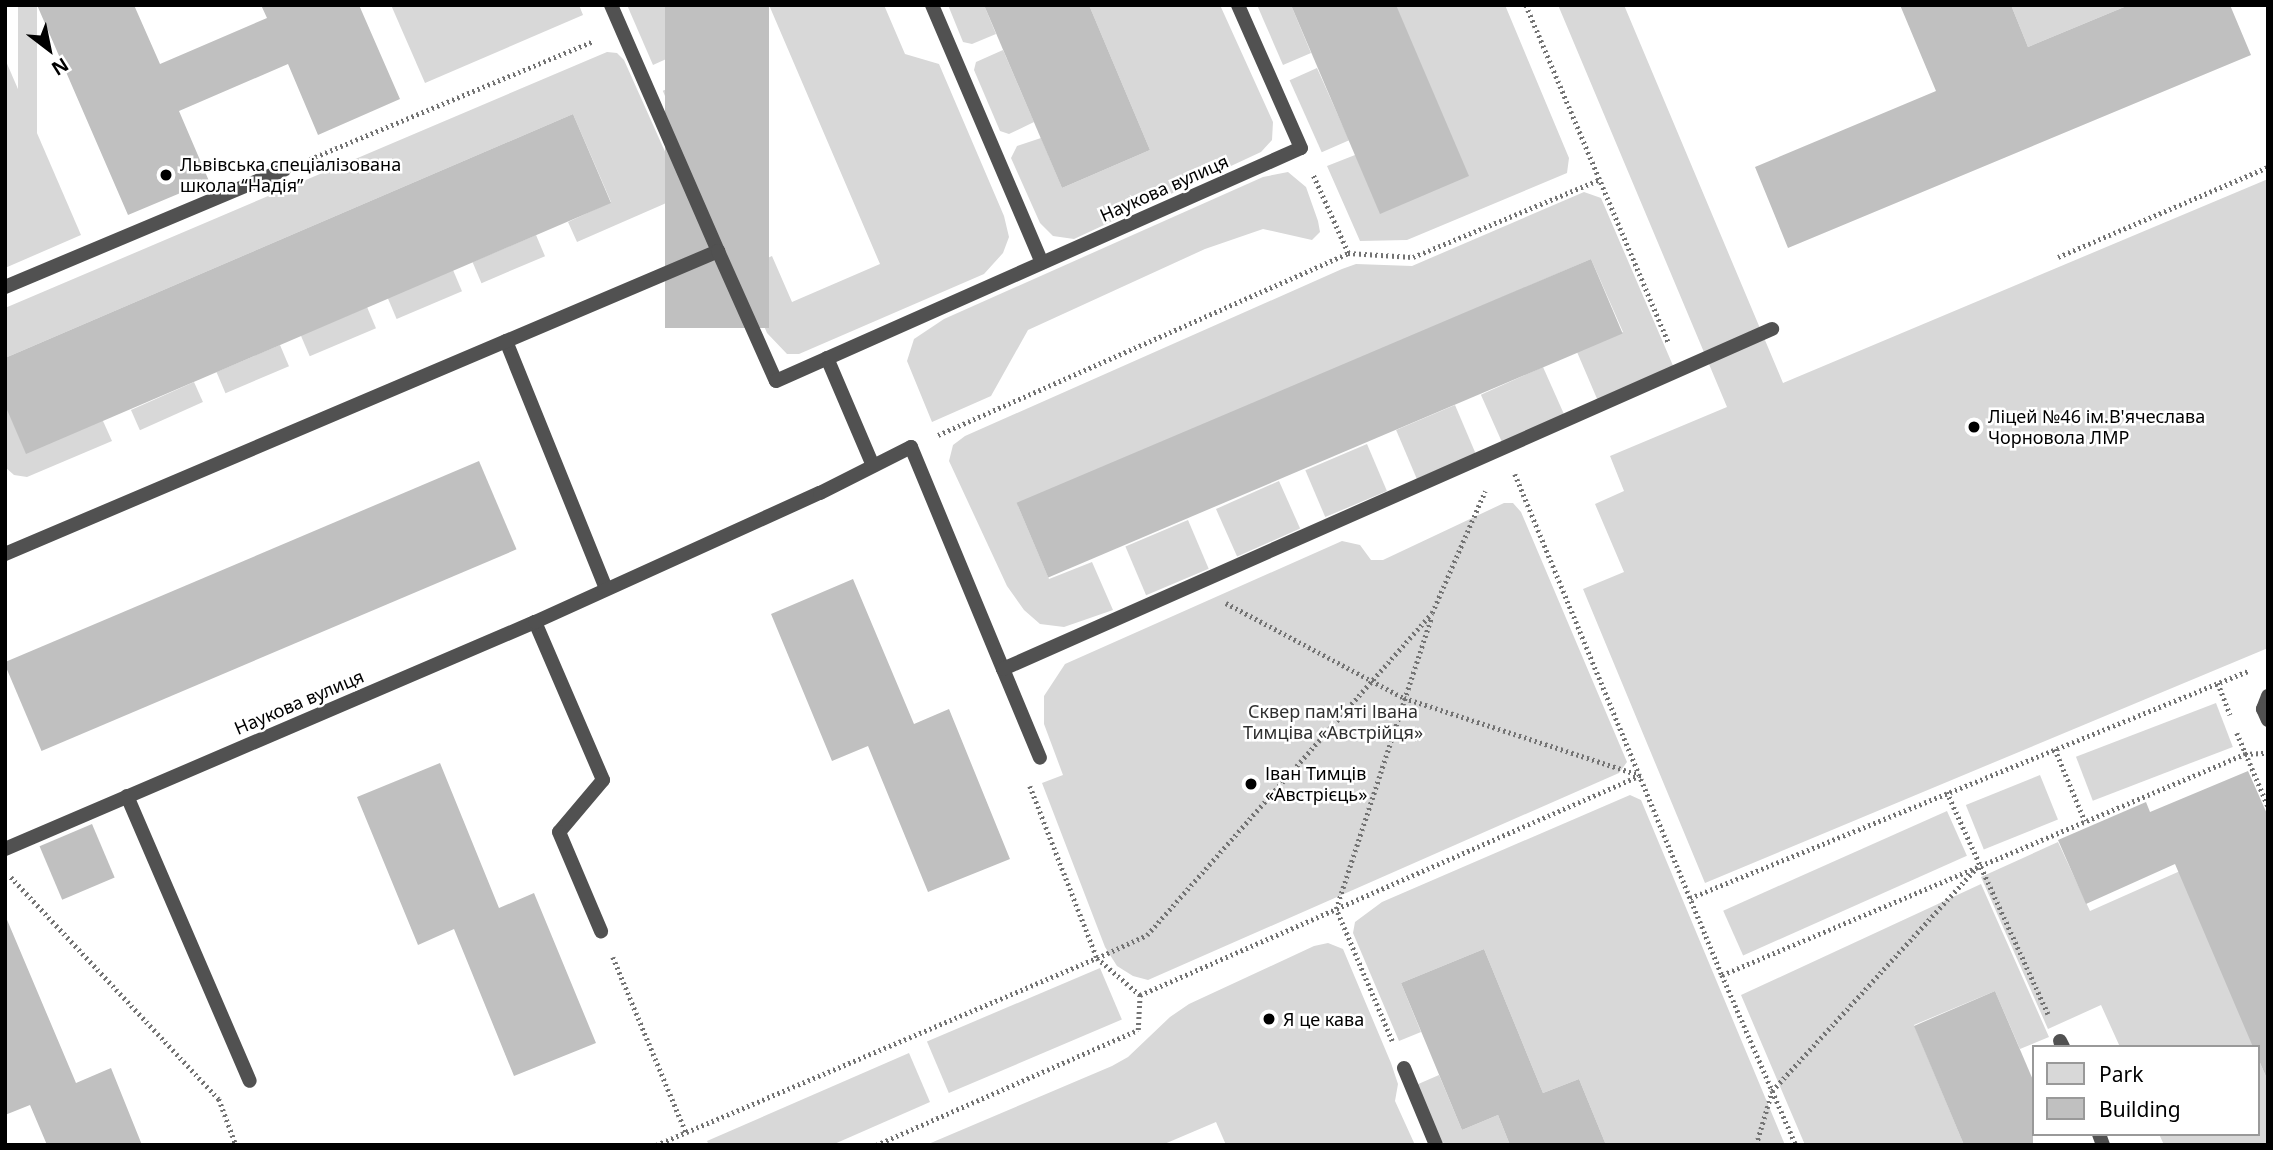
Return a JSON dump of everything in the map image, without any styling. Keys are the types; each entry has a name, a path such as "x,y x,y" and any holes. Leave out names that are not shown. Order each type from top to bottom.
{"lane":[{"path":"5,554 718,251 611,5"},
{"path":"932,5 1042,263"},
{"path":"1238,5 1301,148"},
{"name":"Наукова вулиця","path":"718,251 776,381 1301,148"},
{"path":"5,287 284,170"},
{"path":"1003,669 1772,329"},
{"path":"506,341 606,589"},
{"path":"827,358 873,466"},
{"path":"911,447 1040,758"},
{"name":"Наукова вулиця","path":"5,849 535,622 911,447"},
{"path":"535,622 603,780 559,832 601,931"},
{"path":"2268,696 2263,709 2268,720"},
{"path":"127,796 250,1081"},
{"path":"1404,1068 1436,1145"}],"path":[{"path":"1526,5 1680,370"},
{"path":"284,170 621,29"},
{"path":"1301,148 1348,253"},
{"path":"2058,257 2268,167"},
{"path":"911,447 1348,253 1413,257 1599,180"},
{"path":"1404,1068 1336,909 1432,613 1504,448"},
{"path":"1504,448 1722,975 1796,1145"},
{"path":"1193,585 1405,698 1641,775"},
{"path":"656,1145 1147,935 1432,613"},
{"path":"1690,898 2255,667"},
{"path":"2218,683 2232,718"},
{"path":"2236,730 2268,806"},
{"path":"2055,749 2085,821"},
{"path":"1722,975 2245,754 2268,753"},
{"path":"1040,758 1022,766 1097,958 1140,995"},
{"path":"1140,995 1641,775"},
{"path":"1947,792 2061,1044"},
{"path":"1756,1145 1772,1091 1979,865"},
{"path":"5,871 219,1099 236,1145"},
{"path":"601,931 686,1132"},
{"path":"876,1145 1138,1030 1140,995"}],"green space":[{"path":"18,5 37,5 37,242 18,242"},
{"path":"391,5 579,5 583,15 425,83"},
{"path":"627,5 665,5 684,51 653,65"},
{"path":"769,5 884,5 905,54 939,64 1004,216 1009,237 1003,253 984,274 799,354 787,354 767,333 740,270 772,256 792,302 880,264"},
{"path":"948,5 984,5 996,34 972,44 963,42"},
{"path":"1089,5 1220,5 1273,122 1272,140 1261,152 1074,239 1053,236 1040,223 1011,158 1017,146 1041,138 1062,188 1150,150"},
{"path":"1257,5 1291,5 1311,53 1283,65"},
{"path":"1396,5 1505,5 1569,158 1567,173 1407,240 1360,241 1327,166 1355,155"},
{"name":"Ліцей №46 ім.В'ячеслава Чорновола ЛМР","path":"1558,5 1624,5 1783,383 2268,179 2268,648 1705,883 1583,589 1624,572 1595,504 1624,491 1610,456 1727,407"},
{"path":"2011,5 2129,5 2028,47"},
{"path":"1003,50 1034,122 1009,134 1000,131 974,70 976,62"},
{"path":"607,52 617,53 624,60 675,174 678,185 672,199 664,204 577,242 568,222 611,202 573,114 5,358 5,308"},
{"path":"5,59 81,235 5,268"},
{"path":"1317,68 1349,140 1322,152 1290,80"},
{"path":"695,77 720,137 688,151 663,91"},
{"path":"731,160 761,230 728,244 699,174"},
{"path":"1288,172 1306,187 1318,221 1320,232 1312,240 1263,229 1205,249 1028,330 991,396 932,422 907,361 914,339 944,319 1263,177"},
{"path":"1584,192 1601,198 1674,368 1598,401 1577,352 1623,332 1591,259 1018,506 1049,579 1092,562 1113,610 1064,627 1040,624 1024,610 1007,586 949,461 953,445 965,436 1342,269 1356,264 1412,266"},
{"path":"536,235 545,256 481,283 472,262"},
{"path":"453,270 462,291 397,319 388,298"},
{"path":"367,307 376,328 310,356 301,335"},
{"path":"280,345 289,366 225,393 216,372"},
{"path":"1543,367 1564,415 1502,442 1481,395"},
{"path":"194,382 203,402 140,430 131,410"},
{"path":"5,405 103,421 112,441 27,477 14,475 5,467"},
{"path":"1455,405 1476,454 1417,479 1396,430"},
{"path":"1367,444 1387,491 1325,517 1305,470"},
{"path":"1279,481 1300,529 1237,557 1216,509"},
{"name":"Сквер пам'яті Івана Тимціва «Австрійця»","path":"1504,503 1513,503 1521,512 1627,762 1619,773 1148,980 1133,976 1117,966 1105,947 1042,783 1063,775 1044,724 1044,696 1065,664 1342,541 1360,545 1371,560 1383,560"},
{"path":"1188,520 1209,569 1146,595 1125,547"},
{"path":"2216,703 2233,747 2093,801 2076,757"},
{"path":"2040,775 2058,820 1984,849 1966,805"},
{"path":"1630,795 1641,800 1785,1145 1606,1145 1579,1079 1543,1093 1484,949 1401,983 1421,1032 1399,1041 1353,933 1355,922 1382,902"},
{"path":"1947,811 1967,856 1743,955 1723,911"},
{"path":"2268,832 2253,1045 2119,1045 2101,1005 2048,1029 1981,877 2058,842 2090,911"},
{"path":"1981,884 2049,1037 2020,1049 1995,991 1914,1025 1964,1145 1805,1145 1741,995"},
{"path":"1328,943 1343,949 1391,1063 1398,1084 1395,1101 1415,1145 1226,1145 1216,1122 1162,1145 926,1145 1112,1066 1128,1057 1170,1017 1189,1004 1314,946"},
{"path":"1100,968 1122,1020 949,1093 927,1041"},
{"path":"909,1053 930,1102 832,1145 709,1145 707,1141"},
{"path":"2259,1061 2268,1081 2268,1145 2164,1145 2160,1136 2259,1136"},
{"path":"1439,1075 1462,1130 1498,1115 1510,1145 1448,1145 1440,1141 1416,1085"}],"building":[{"path":"37,5 134,5 160,64 267,18 261,5 359,5 400,99 318,135 288,64 179,111 209,181 128,215"},
{"path":"665,5 769,5 769,328 665,328"},
{"path":"984,5 1089,5 1150,150 1062,188"},
{"path":"1291,5 1396,5 1469,176 1380,214"},
{"path":"1900,5 2011,5 2028,47 2129,5 2230,5 2251,55 1788,248 1755,167 1936,91"},
{"path":"573,114 611,203 26,454 5,405 5,358"},
{"path":"1591,259 1623,334 1048,577 1017,503"},
{"path":"479,461 517,549 42,751 5,662"},
{"path":"853,579 914,724 949,709 1010,859 928,892 868,746 832,761 771,614"},
{"path":"440,763 499,908 534,893 596,1043 514,1076 454,929 418,945 357,797"},
{"path":"2248,771 2268,816 2268,1081 2259,1061 2259,1045 2252,1045 2175,864 2086,904 2058,840 2146,802 2150,812"},
{"path":"92,824 115,877 62,900 40,846"},
{"path":"5,915 76,1083 111,1068 142,1145 47,1145 30,1105 5,1115"},
{"path":"1484,949 1543,1093 1579,1079 1606,1145 1510,1145 1498,1115 1462,1130 1401,983"},
{"path":"1995,991 2032,1078 2033,1145 1964,1145 1914,1026"}],"place":[{"name":"Львівська спеціалізована школа “Надія”","path":"166,175"},
{"name":"Ліцей №46 ім.В'ячеслава Чорновола ЛМР","path":"1974,427"},
{"name":"Іван Тимців «Австрієць»","path":"1251,784"},
{"name":"Я це кава","path":"1269,1019"}]}
